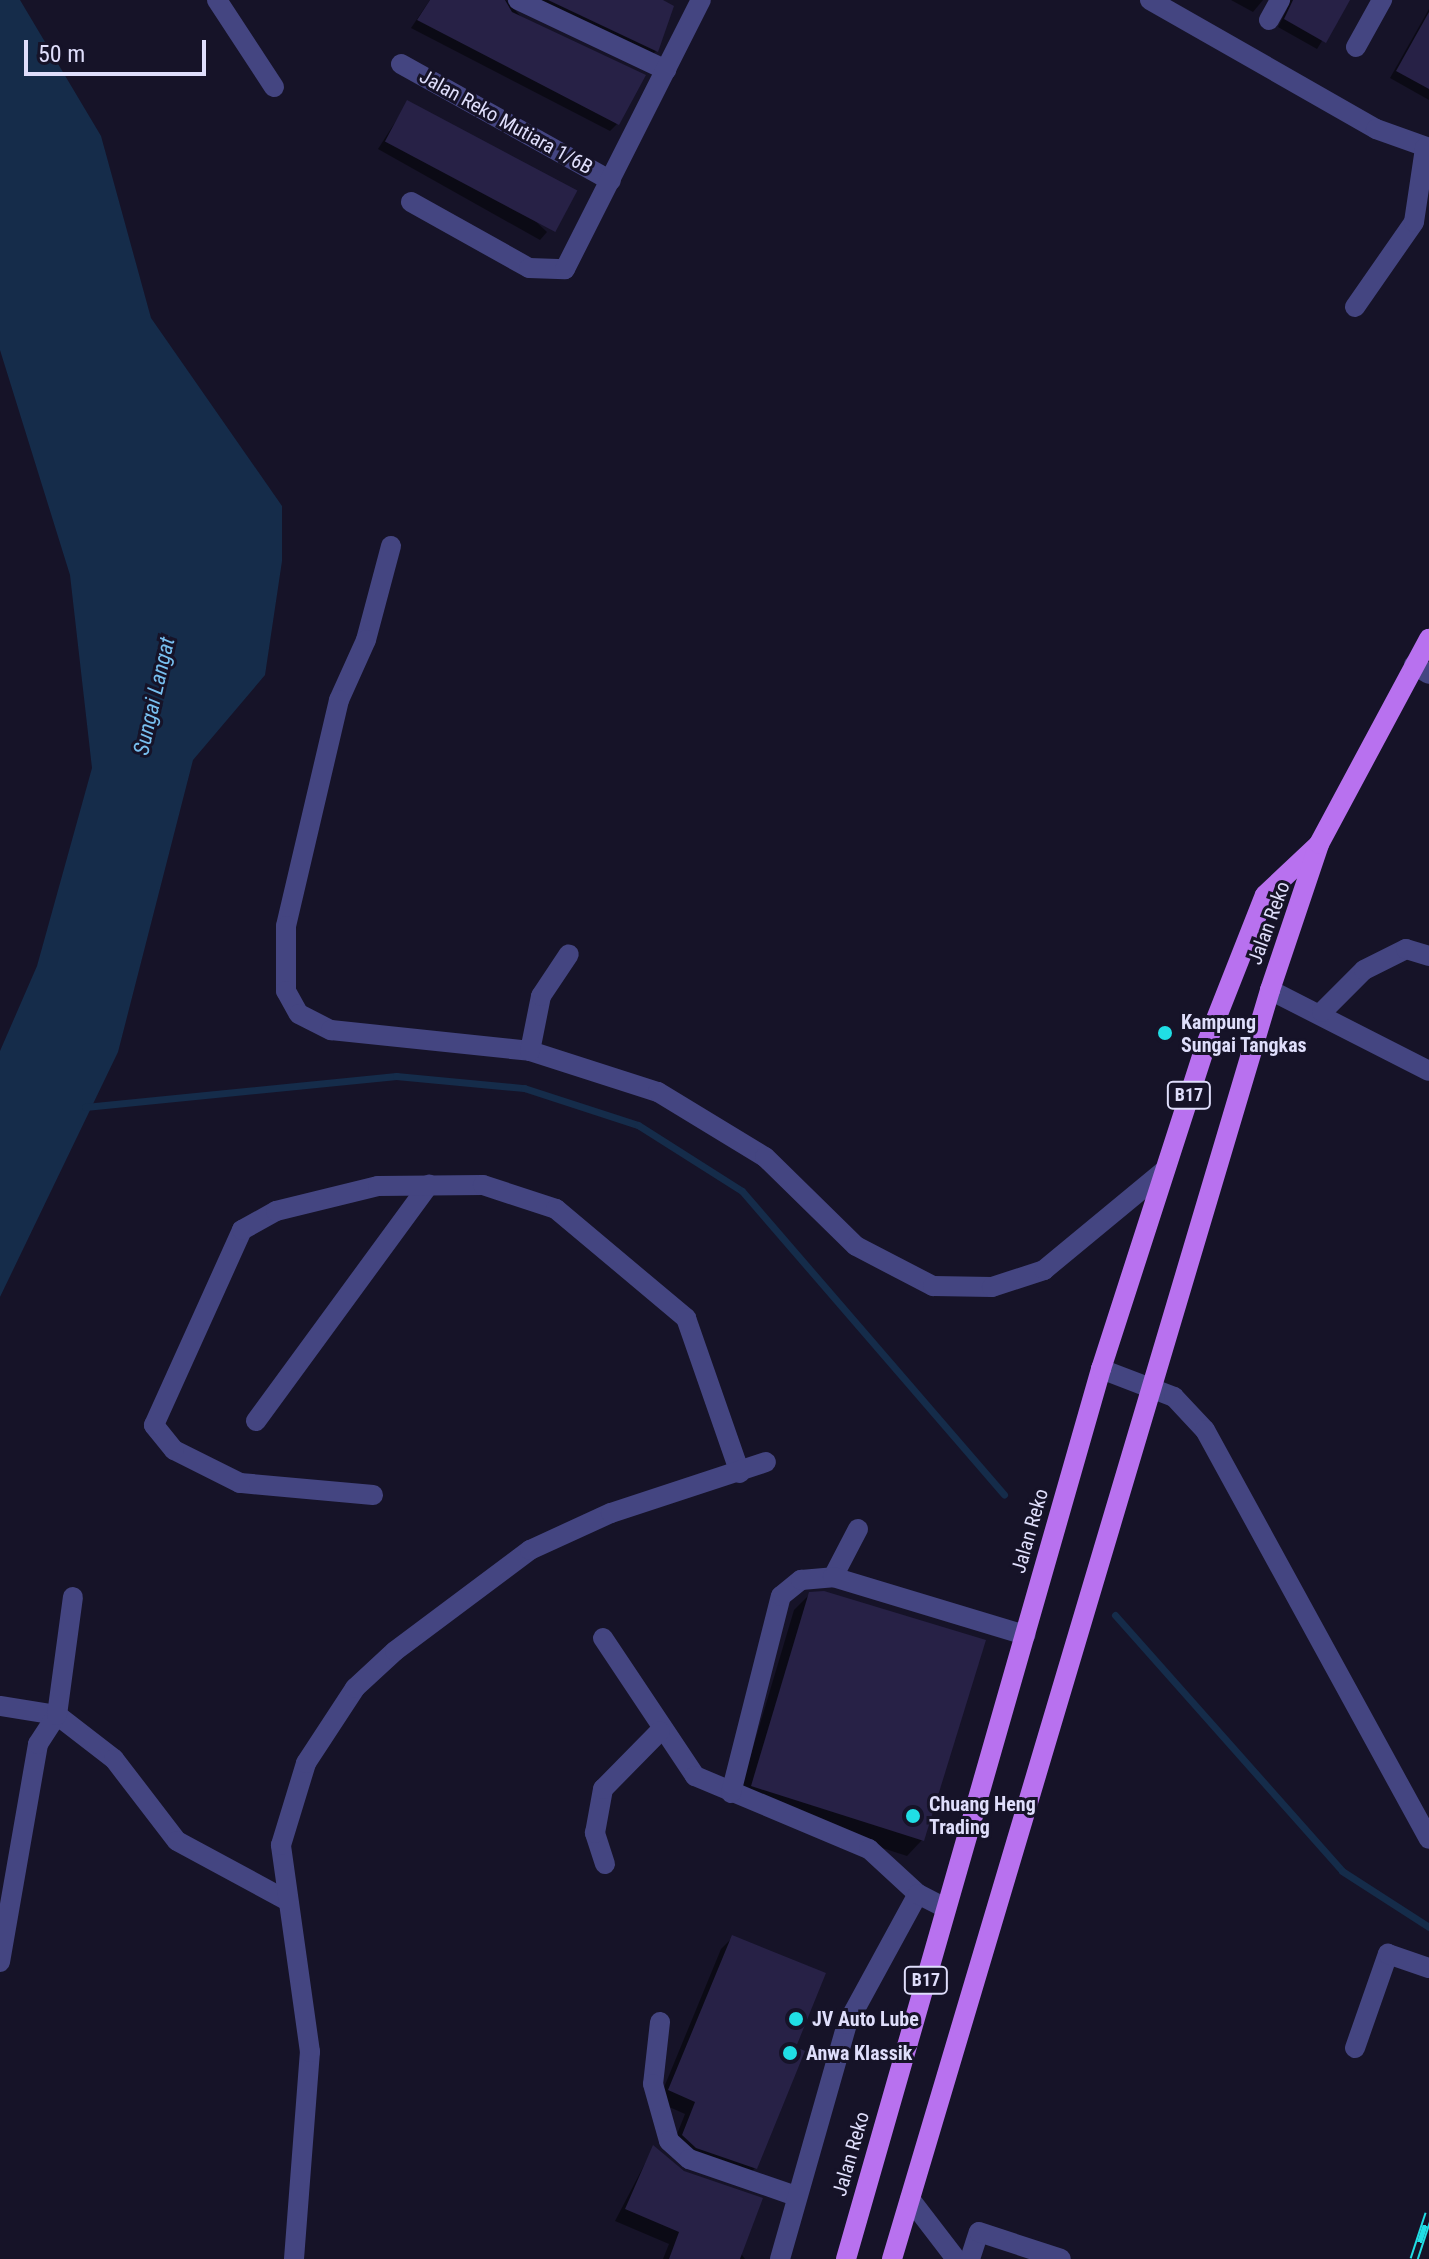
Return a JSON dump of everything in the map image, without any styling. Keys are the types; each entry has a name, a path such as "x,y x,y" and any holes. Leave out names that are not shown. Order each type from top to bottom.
{"main road":[{"name":"Jalan Reko","path":"892,2259 1150,1383 1270,990 1319,844 1422,669 1429,639"},
{"name":"Jalan Reko","path":"846,2259 1101,1369 1165,1170 1265,895 1319,844"}],"street":[{"path":"217,0 274,87"},
{"path":"518,0 666,70"},
{"path":"411,202 529,268 565,269 701,0"},
{"path":"1150,0 1376,129 1427,148 1414,222 1355,307"},
{"path":"1269,20 1280,0"},
{"path":"1356,47 1382,0"},
{"name":"Jalan Reko Mutiara 1/6B","path":"401,64 611,181"},
{"path":"391,546 318,791 286,926 286,991 299,1014 331,1030 530,1051 600,1068 715,1125 765,1157 856,1246 933,1286 992,1287 1044,1270 1165,1170"},
{"path":"1322,1012 1364,970 1406,949 1429,956"},
{"path":"530,1051 541,996 569,954"},
{"path":"1270,990 1322,1012 1429,1071"},
{"path":"256,1421 429,1185"},
{"path":"373,1495 240,1483 174,1450 154,1425 242,1230 276,1211 364,1190 429,1185 483,1185 556,1209 686,1318 740,1473"},
{"path":"1101,1369 1150,1383 1205,1430 1429,1839"},
{"path":"294,2259 310,2052 286,1900 281,1845 288,1803 332,1722 375,1670 530,1550 611,1513 766,1462"},
{"path":"833,1577 858,1529"},
{"path":"731,1793 781,1596 813,1576 833,1577 1025,1635"},
{"path":"0,1962 38,1744 57,1715 73,1597"},
{"path":"603,1638 660,1731 695,1776 869,1849 918,1894 946,1908"},
{"path":"0,1706 57,1715 114,1759 177,1841 286,1900"},
{"path":"605,1864 595,1833 603,1789 660,1731"},
{"path":"780,2259 793,2195 847,2024 918,1894"},
{"path":"1355,2048 1388,1954 1429,1968"},
{"path":"660,2022 653,2084 669,2141 689,2159 793,2195"},
{"path":"910,2199 956,2259"},
{"path":"970,2259 979,2232 1061,2259"}],"water":[{"name":"Sungai Langat","path":"0,0 20,0 101,136 151,318 282,506 282,561 265,675 193,760 118,1052 0,1297 0,1051 37,966 92,768 70,575 0,350"}],"building":[{"path":"430,0 505,0 512,12 646,75 619,125 417,20"},
{"path":"548,0 663,0 674,6 658,52"},
{"path":"1293,0 1350,0 1326,43 1284,19"},
{"path":"1429,12 1429,89 1396,71"},
{"path":"407,100 577,191 555,232 385,141"},
{"path":"824,1591 986,1640 924,1841 751,1786 809,1592"},
{"path":"732,1935 826,1973 796,2047 805,2051 757,2169 696,2148 682,2135 695,2102 668,2090"},
{"path":"653,2145 684,2171 763,2198 740,2259 669,2259 679,2232 625,2209"}],"waterway":[{"path":"85,1107 396,1076 524,1088 638,1125 742,1191 1004,1495"},
{"path":"1115,1615 1342,1871 1429,1927"}],"railway":[{"path":"1414,2259 1429,2213"}],"place":[{"name":"Kampung Sungai Tangkas","path":"1165,1033"},
{"name":"Chuang Heng Trading","path":"913,1816"},
{"name":"JV Auto Lube","path":"796,2019"},
{"name":"Anwa Klassik","path":"790,2053"}]}
